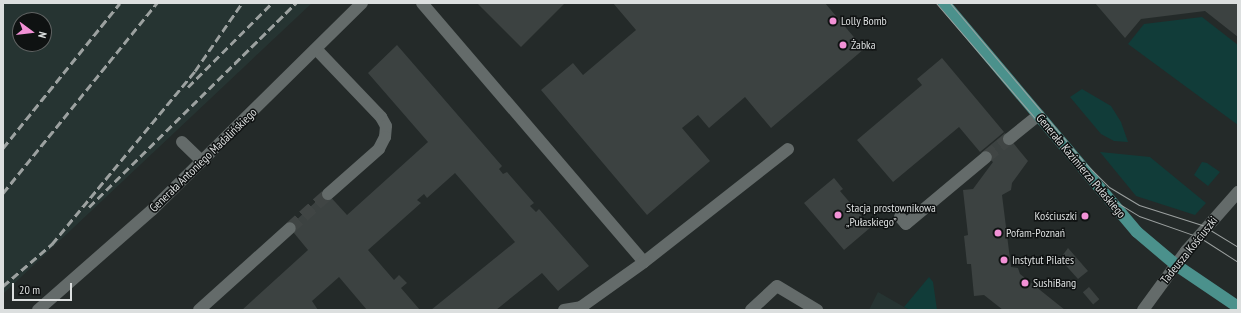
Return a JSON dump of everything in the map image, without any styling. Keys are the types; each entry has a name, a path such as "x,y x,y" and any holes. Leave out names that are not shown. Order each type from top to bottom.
{"main road":[{"name":"Generała Kazimierza Pułaskiego","path":"944,3 1137,232 1176,265 1238,307"}],"street":[{"name":"Generała Antoniego Madalińskiego","path":"38,310 152,210 317,50 362,3"},
{"path":"422,3 644,262"},
{"path":"317,50 381,117 386,126 385,137 379,148 328,194"},
{"path":"1009,139 1039,115"},
{"path":"182,142 202,161"},
{"path":"564,310 581,307 644,262 788,149"},
{"path":"900,217 906,224 986,157"},
{"name":"Tadeusza Kościuszki","path":"1143,310 1176,265 1238,192"},
{"path":"199,310 290,228"},
{"path":"751,310 777,286 816,310"}],"shaded area":[{"path":"3,3 312,3 3,294"},
{"path":"1202,17 1238,45 1238,125 1128,44 1144,24"},
{"path":"1082,89 1111,106 1121,122 1128,142 1114,141 1101,134 1070,97"},
{"path":"1100,152 1150,157 1206,203 1195,215 1136,196"},
{"path":"1202,162 1207,163 1220,172 1208,186 1194,175"},
{"path":"929,277 933,282 937,310 910,310 904,307"},
{"path":"878,292 904,307 910,310 869,310"}],"building":[{"path":"477,3 565,3 521,47"},
{"path":"613,3 825,3 864,49 771,128 745,97 709,128 698,115 682,128 710,161 647,215 541,90 573,63 583,75 636,30"},
{"path":"1095,3 1238,3 1238,37 1205,11 1141,19 1125,38"},
{"path":"397,45 502,166 499,169 503,174 507,172 534,203 530,206 536,212 539,209 589,266 558,291 542,273 496,310 431,310 515,242 455,173 427,198 424,194 417,200 421,203 368,250 394,280 399,275 407,283 401,288 420,310 367,310 339,277 312,301 318,310 242,310 308,250 289,227 326,192 347,215 428,142 368,73"},
{"path":"942,58 1004,132 980,152 959,127 893,182 857,140 922,85 917,79"},
{"path":"1005,133 1028,161 1012,183 1011,190 1002,195 1011,267 1018,268 1020,274 1065,310 1003,310 984,295 974,296 971,264 967,264 964,236 968,235 963,190 973,189 993,162 981,153"},
{"name":"Stacja prostownikowa „Pułaskiego”","path":"834,178 843,189 840,191 871,227 844,250 804,203"},
{"path":"1068,248 1088,271 1078,279 1060,259"},
{"path":"1089,287 1099,299 1093,304 1083,292"}],"tunnel":[{"path":"986,157 1009,139"},
{"path":"290,228 328,194"}],"tram line":[{"path":"936,3 1091,183 1103,194 1139,216 1199,237 1238,262"},
{"path":"950,3 1082,160 1109,187 1139,205 1202,225 1238,247"}],"railway":[{"path":"3,148 120,3"},
{"path":"3,193 157,3"},
{"path":"3,286 52,244 195,71 242,3"},
{"path":"188,87 272,3"},
{"path":"89,207 296,3"}],"place":[{"name":"Lolly Bomb","path":"833,21"},
{"name":"Żabka","path":"843,45"},
{"name":"Stacja prostownikowa „Pułaskiego”","path":"838,215"},
{"name":"Kościuszki","path":"1085,216"},
{"name":"Pofam-Poznań","path":"998,233"},
{"name":"Instytut Pilates","path":"1004,260"},
{"name":"SushiBang","path":"1025,283"}]}
